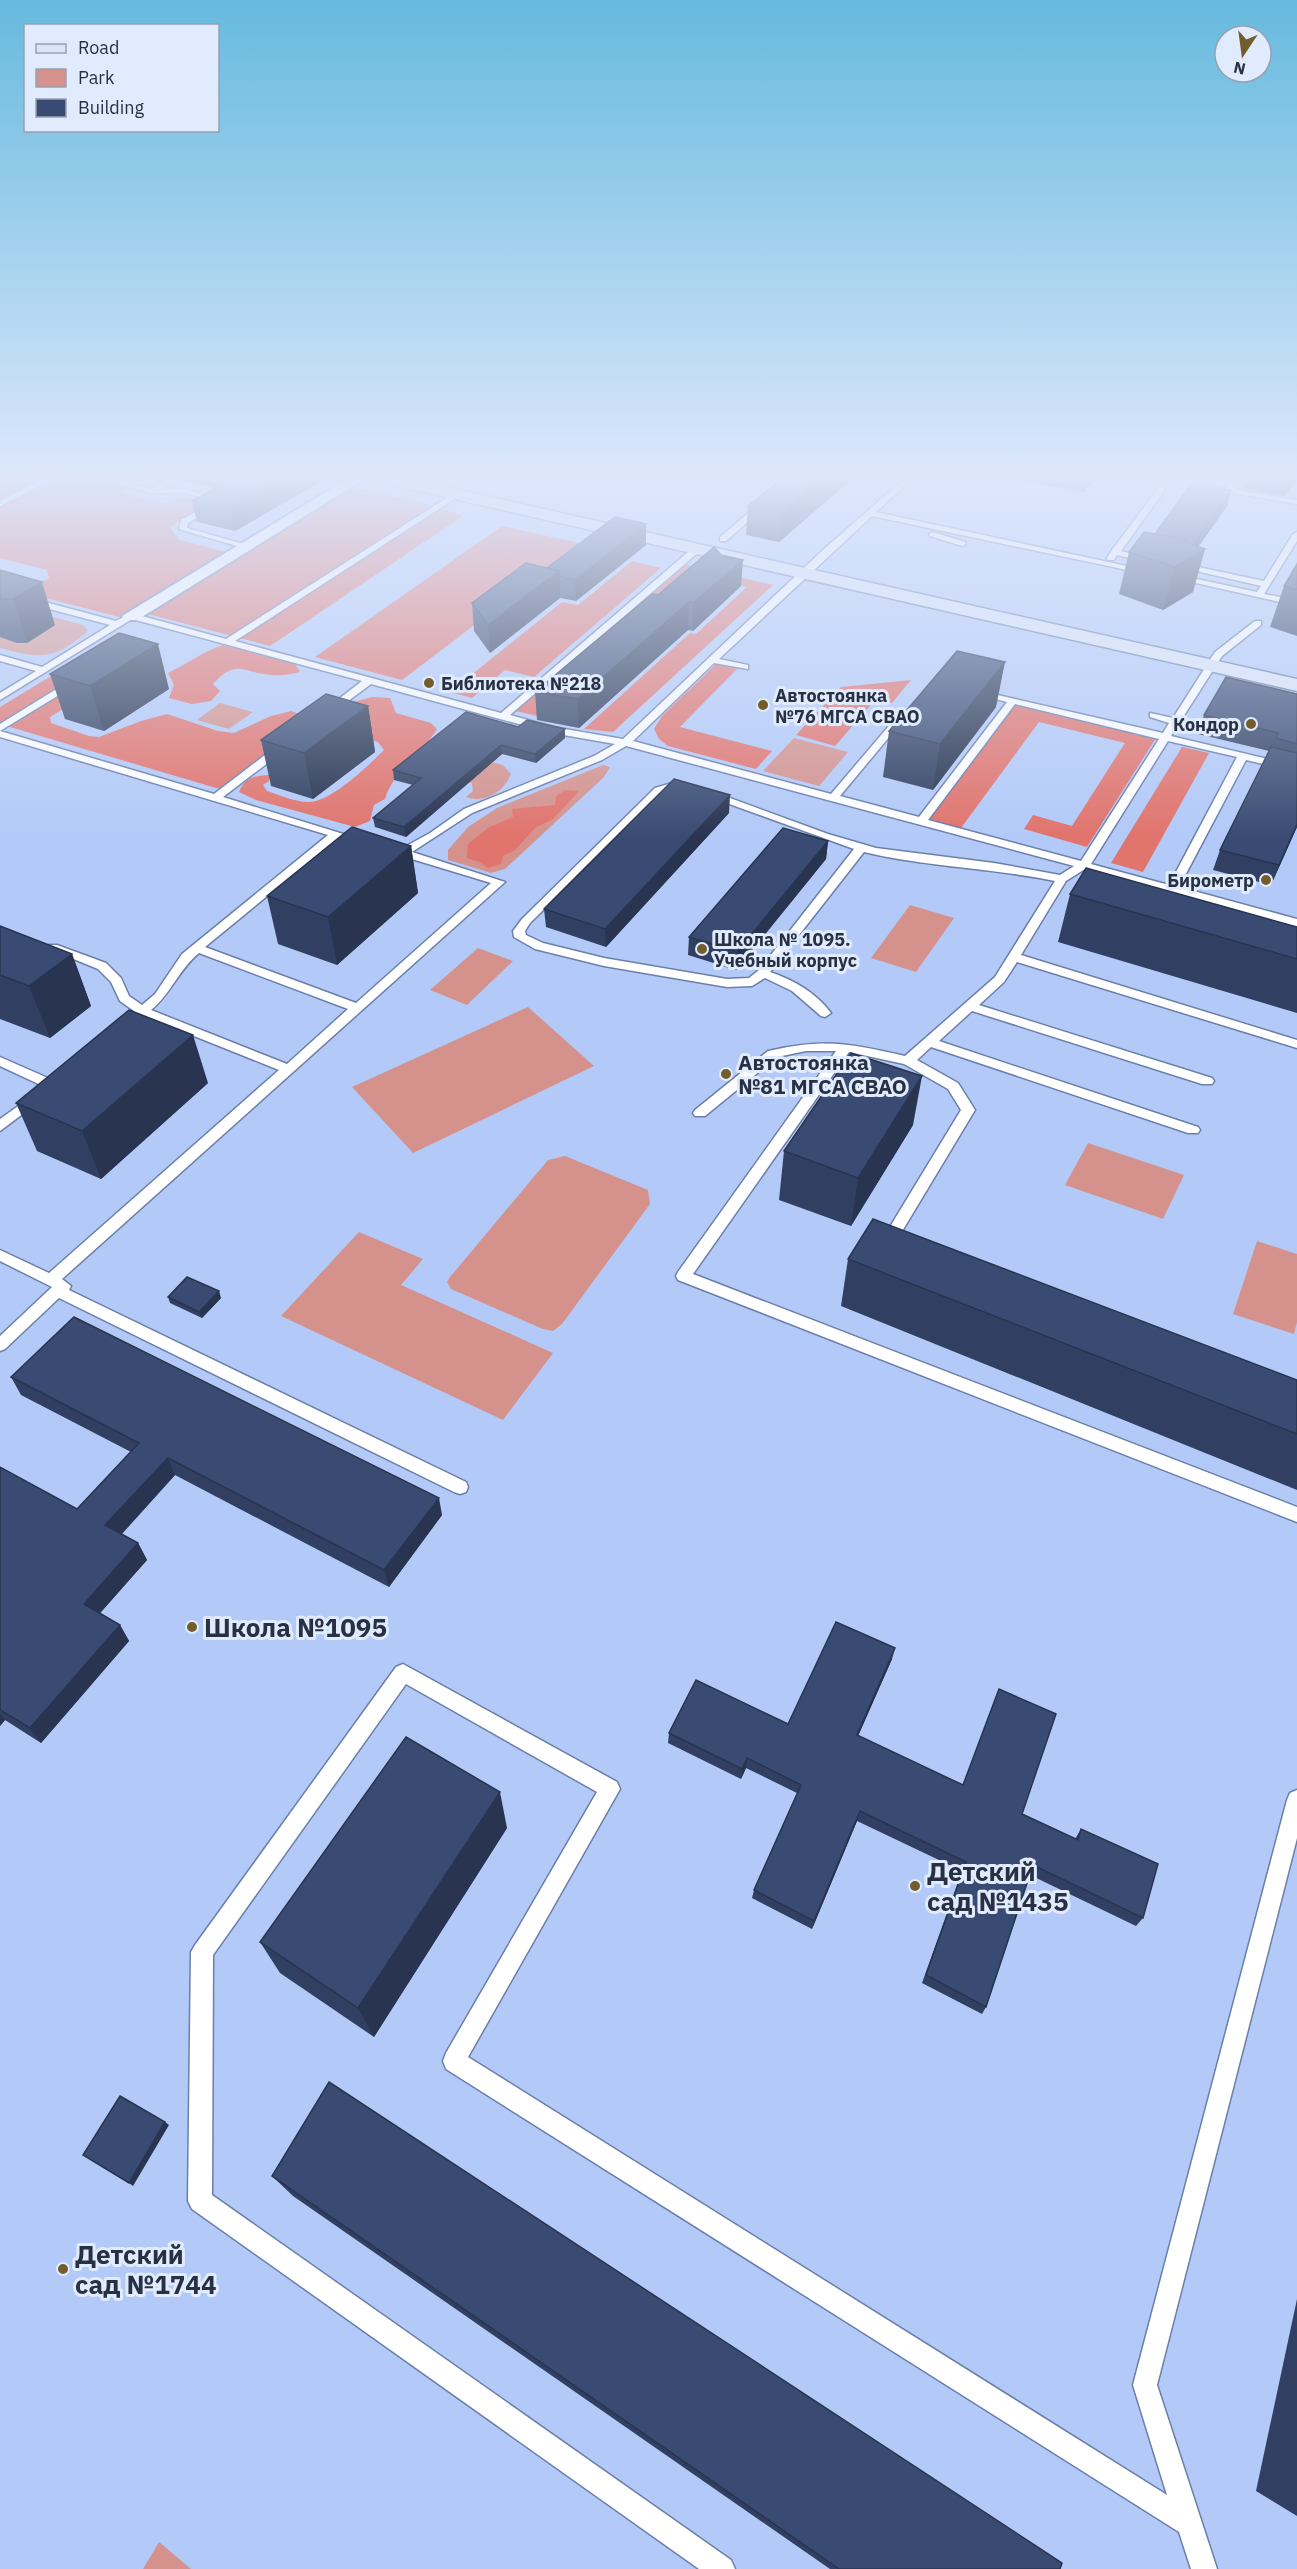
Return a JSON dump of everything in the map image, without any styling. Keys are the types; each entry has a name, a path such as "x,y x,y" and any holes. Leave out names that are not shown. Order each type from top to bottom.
{"main road":[{"path":"917,598 1297,685"}],"street":[{"path":"131,616 161,598"}],"lane":[{"path":"18,598 117,624"},
{"path":"228,642 296,598"},
{"path":"502,716 640,598"},
{"path":"402,853 434,835 468,811 598,758 626,742 778,598"},
{"path":"1273,598 1297,603"},
{"path":"1277,610 1284,600"},
{"path":"0,697 131,616 587,738 626,742 1297,922"},
{"path":"861,848 762,973 752,982 727,983 604,962 516,940 526,921 659,790 672,786 697,790 744,804 767,816 861,848 899,856 972,864 1062,879 1084,865 1218,654 1258,623"},
{"path":"0,658 43,670"},
{"path":"713,660 745,667"},
{"path":"56,662 73,666"},
{"path":"0,728 82,678"},
{"path":"323,715 370,680"},
{"path":"970,690 1297,769"},
{"path":"922,820 1013,700"},
{"path":"834,797 907,710"},
{"path":"1153,715 1174,721"},
{"path":"0,734 500,882 288,1070 55,1286 0,1345"},
{"path":"215,798 295,737"},
{"path":"1172,889 1243,756"},
{"path":"116,1033 159,997 186,957 336,834"},
{"path":"908,1061 1000,979 1013,957 1058,896 1062,879"},
{"path":"41,944 102,966 117,981 124,998 143,1011 288,1070"},
{"path":"197,948 358,1008"},
{"path":"1013,957 1297,1044"},
{"path":"762,973 791,983 812,998 825,1013"},
{"path":"969,1006 1207,1081"},
{"path":"929,1042 1193,1130"},
{"path":"700,1113 773,1054 806,1047 846,1047 908,1061 953,1086 968,1110 889,1240 911,1249"},
{"path":"846,1047 682,1276 1297,1515"},
{"path":"0,1061 56,1081 0,1126"},
{"path":"0,1255 55,1286 460,1487"},
{"path":"722,2569 200,2201 202,1952 403,1673 610,1789 454,2061 1190,2524"},
{"path":"1204,2569 1145,2385 1297,1800"}],"green space":[{"path":"0,602 83,625 88,630 65,648 46,655 26,654 0,648"},
{"path":"220,703 253,712 229,729 197,720"},
{"path":"794,738 848,752 819,786 763,771"},
{"path":"461,754 503,765 511,774 499,791 480,799 466,797 473,791 472,783 437,772"},
{"path":"603,765 610,767 604,777 505,869 491,873 448,860 448,850 468,827 497,808"},
{"path":"910,905 954,918 916,972 871,958"},
{"path":"478,948 513,961 467,1005 430,990"},
{"path":"528,1007 594,1066 413,1153 352,1087"},
{"path":"1088,1143 1184,1175 1163,1219 1065,1185"},
{"path":"565,1156 648,1190 650,1204 562,1324 553,1331 543,1329 451,1289 447,1282 548,1160"},
{"path":"359,1232 423,1259 401,1285 553,1353 503,1420 281,1316"},
{"path":"1257,1241 1297,1254 1297,1322 1294,1334 1233,1314"},
{"path":"159,2542 191,2569 143,2569"}],"shaded area":[{"path":"46,598 150,598 119,617"},
{"path":"169,598 341,598 270,646 144,613"},
{"path":"399,598 510,598 402,680 315,657"},
{"path":"587,598 626,598 534,677 505,670 472,698 450,692 562,602 578,605"},
{"path":"645,598 679,598 537,716 516,711"},
{"path":"735,598 759,598 613,732 584,729 690,633 696,634"},
{"path":"106,643 108,681 50,717 51,723 89,736 99,737 167,714 218,731 234,733 271,716 291,711 307,717 307,723 221,788 0,724 0,707"},
{"path":"223,645 295,664 300,672 276,675 235,669 228,671 213,684 220,691 211,701 192,704 169,698 174,685 168,673"},
{"path":"716,664 737,669 680,727 772,751 756,769 668,746 659,739 654,729 662,716"},
{"path":"911,680 892,703 876,699 835,746 796,735 841,687"},
{"path":"372,697 390,698 396,713 431,723 437,729 394,780 385,799 374,805 370,821 355,827 256,800 239,792 244,783 251,778 269,775 269,781 263,785 267,791 298,801 317,801 338,790 384,750 378,742 344,733 346,704"},
{"path":"1016,703 1156,738 1087,847 1024,829 1033,815 1072,826 1125,743 1039,722 961,828 929,819"},
{"path":"1182,747 1209,753 1143,872 1111,863"},
{"path":"565,790 579,791 552,820 536,827 515,850 503,856 501,864 488,868 467,858 468,844 488,828 513,817 512,809 555,805 556,796"}],"building":[{"path":"479,598 524,598 488,625 472,603"},
{"path":"647,598 699,598 693,603 689,602 578,699 535,692"},
{"path":"119,633 158,644 90,686 50,674"},
{"path":"957,651 1005,662 940,744 889,731"},
{"path":"1226,677 1297,694 1297,744 1276,738 1278,733 1204,715"},
{"path":"326,694 368,706 304,753 261,740"},
{"path":"466,712 518,727 527,720 565,729 535,754 501,745 404,827 373,818 421,778 393,770"},
{"path":"1271,747 1297,753 1297,824 1279,865 1220,850"},
{"path":"674,779 730,795 605,929 544,909"},
{"path":"352,827 411,846 328,917 267,896"},
{"path":"783,828 828,841 737,952 689,937"},
{"path":"1086,868 1297,927 1297,959 1070,894"},
{"path":"0,926 72,954 29,986 0,975"},
{"path":"129,1010 193,1035 82,1131 16,1103"},
{"path":"851,1053 922,1076 858,1178 784,1151"},
{"path":"873,1219 1297,1380 1297,1434 848,1259"},
{"path":"187,1277 219,1291 199,1312 168,1297"},
{"path":"74,1317 439,1498 384,1570 168,1458 105,1525 138,1543 84,1604 120,1625 30,1728 0,1710 0,1467 77,1509 139,1443 11,1377"},
{"path":"836,1622 895,1648 857,1735 963,1785 999,1689 1056,1714 1022,1814 1078,1840 1081,1829 1158,1864 1143,1918 1033,1865 986,2007 926,1975 966,1862 860,1811 814,1921 754,1890 801,1785 747,1758 742,1769 669,1733 696,1680 788,1724"},
{"path":"406,1737 500,1792 358,2008 260,1942"},
{"path":"329,2082 1062,2563 1060,2569 839,2569 272,2176"},
{"path":"120,2096 165,2122 129,2183 83,2155"}],"place":[{"name":"Библиотека №218","path":"429,683"},
{"name":"Автостоянка №76 МГСА СВАО","path":"763,705"},
{"name":"Кондор","path":"1251,724"},
{"name":"Бирометр","path":"1266,880"},
{"name":"Школа № 1095. Учебный корпус","path":"702,949"},
{"name":"Автостоянка №81 МГСА СВАО","path":"726,1074"},
{"name":"Школа №1095","path":"192,1627"},
{"name":"Детский сад №1435","path":"915,1886"},
{"name":"Детский сад №1744","path":"63,2269"}]}
